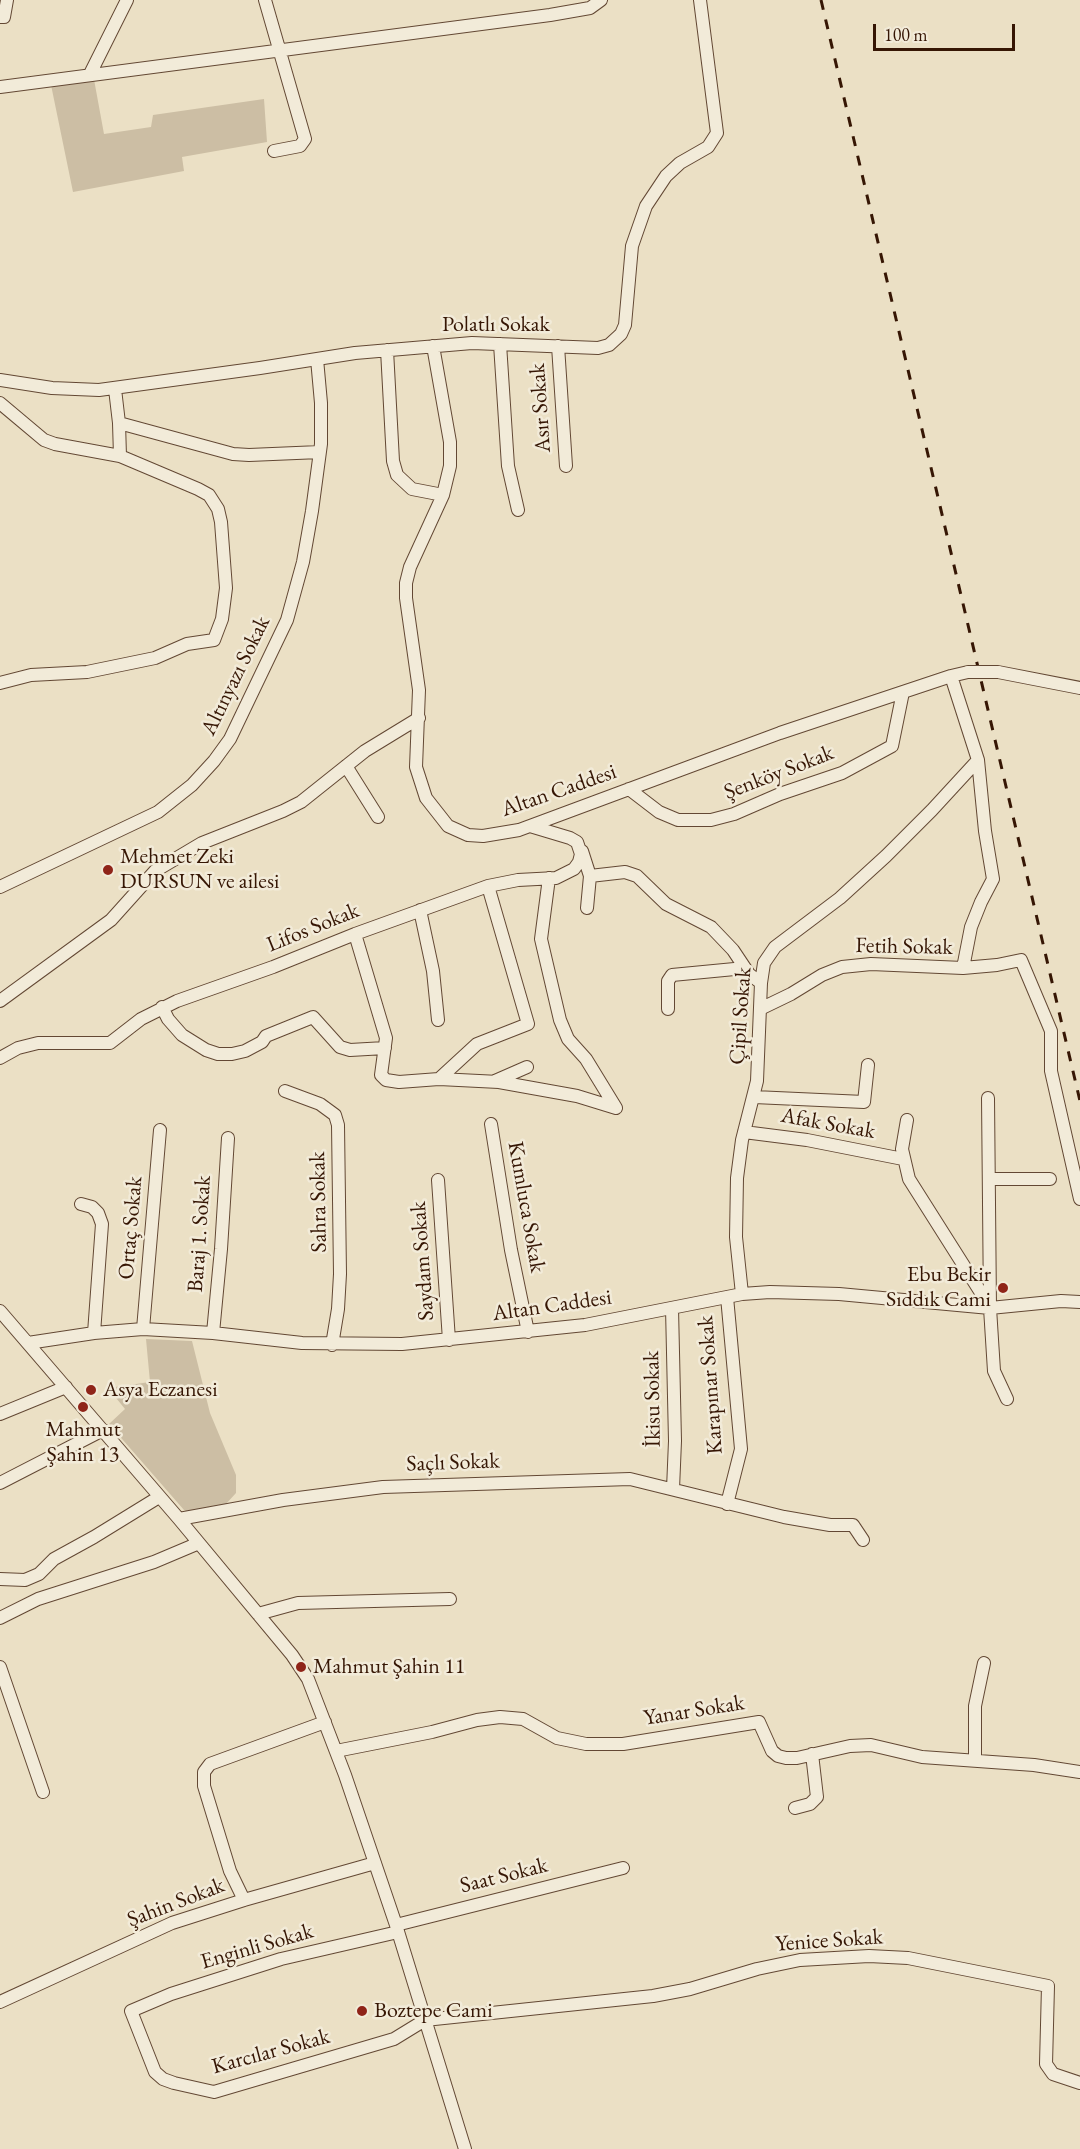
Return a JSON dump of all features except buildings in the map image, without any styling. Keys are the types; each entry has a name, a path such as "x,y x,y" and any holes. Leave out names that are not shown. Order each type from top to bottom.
{"street":[{"path":"0,17 4,17 7,0"},
{"path":"90,74 127,0"},
{"path":"265,0 305,139 300,146 274,151"},
{"path":"0,87 550,15 590,8 602,0"},
{"name":"Polatlı Sokak","path":"0,380 67,389 115,388 387,350 472,343 604,347 614,342 621,334 626,319 632,246 646,206 660,184 673,170 708,147 715,139 718,128 700,0"},
{"path":"500,344 508,466 518,510"},
{"name":"Altan Caddesi","path":"434,346 450,442 450,466 442,495 410,567 406,583 407,606 418,679 419,718 416,755 420,786 429,805 448,826 468,835 505,834 780,733 968,672 998,672 1080,688"},
{"name":"Asır Sokak","path":"558,346 566,466"},
{"path":"387,350 393,460 397,475 412,489 442,495"},
{"name":"Altınyazı Sokak","path":"0,887 158,812 192,785 222,751 237,728 287,620 308,536 320,452 321,403 317,359"},
{"path":"115,388 120,456"},
{"path":"0,403 44,440 120,456 204,492 213,500 218,509 224,546 226,596 222,619 214,640 187,644 155,657 87,672 31,675 0,683"},
{"path":"119,423 233,454 320,452"},
{"path":"951,676 978,760 985,831 993,879 971,927 963,968"},
{"name":"Şenköy Sokak","path":"629,789 659,812 678,820 711,819 734,814 780,794 842,773 892,746 903,692"},
{"path":"0,1001 111,920 155,871 202,843 293,807 309,797 364,751 419,718"},
{"name":"Çipil Sokak","path":"742,1294 736,1237 736,1198 739,1159 759,1069 761,983 764,963 775,947 840,898 879,864 933,810 978,760"},
{"path":"346,766 378,818"},
{"path":"530,826 577,842 590,876 588,908"},
{"name":"Lifos Sokak","path":"0,1058 18,1048 38,1043 110,1043 141,1019 162,1007 420,910 488,886 518,880 563,876 574,869 581,858 581,849"},
{"path":"590,876 625,872 637,876 666,904 711,927 734,950 745,968 761,983"},
{"path":"355,934 386,1038 381,1075 386,1080 399,1082 439,1079 493,1082 577,1096 616,1108 586,1059 568,1039 560,1020 541,939 549,878"},
{"path":"439,1079 477,1044 528,1024 488,886"},
{"path":"420,910 433,971 438,1020"},
{"name":"Fetih Sokak","path":"760,1009 822,975 842,967 871,964 963,968 1021,960 1051,1031 1051,1071 1080,1199"},
{"path":"668,1009 668,984 672,975 745,968"},
{"path":"162,1007 168,1019 182,1035 218,1054 245,1051 262,1042 266,1036 313,1017 340,1047 350,1050 385,1048"},
{"path":"754,1097 864,1102 868,1065"},
{"path":"493,1082 527,1067"},
{"name":"Sahra Sokak","path":"285,1091 320,1104 335,1115 338,1121 340,1274 338,1309 332,1345"},
{"path":"988,1098 990,1308 994,1371 1007,1399"},
{"path":"907,1120 903,1139 903,1159 914,1188 990,1308"},
{"name":"Kumluca Sokak","path":"491,1124 511,1250 528,1332"},
{"name":"Ortaç Sokak","path":"143,1329 160,1130"},
{"name":"Afak Sokak","path":"744,1132 807,1140 903,1159"},
{"name":"Baraj 1. Sokak","path":"213,1333 228,1138"},
{"path":"989,1179 1050,1179"},
{"name":"Saydam Sokak","path":"438,1180 449,1340"},
{"path":"81,1204 92,1207 98,1213 102,1224 94,1333"},
{"name":"Altan Caddesi","path":"28,1343 94,1333 143,1329 213,1333 271,1341 332,1345 402,1344 585,1325 742,1294 818,1292 990,1308 1061,1301 1080,1302"},
{"name":"Karapınar Sokak","path":"727,1297 741,1449 727,1504"},
{"name":"İkisu Sokak","path":"672,1308 675,1441 673,1489"},
{"path":"2,1318 28,1343 103,1430 301,1666 313,1690 336,1751 375,1863 465,2149"},
{"path":"0,1414 66,1387"},
{"path":"0,1483 103,1430"},
{"name":"Saçlı Sokak","path":"179,1519 317,1495 415,1485 630,1479 727,1504 807,1521 853,1525 863,1540"},
{"path":"0,1579 25,1580 39,1574 54,1559 94,1538 159,1497"},
{"path":"0,1618 39,1599 154,1562 199,1543"},
{"path":"258,1614 298,1603 450,1599"},
{"path":"975,1759 975,1706 984,1663"},
{"path":"0,1667 43,1792"},
{"name":"Yanar Sokak","path":"336,1751 432,1732 477,1720 508,1716 530,1722 557,1738 586,1744 623,1744 759,1722 775,1754 792,1758 850,1746 871,1745 922,1757 975,1759 1080,1772"},
{"path":"244,1900 230,1871 204,1786 204,1772 210,1764 325,1722"},
{"path":"795,1808 810,1804 817,1797 812,1754"},
{"name":"Şahin Sokak","path":"0,2002 172,1923 375,1863"},
{"name":"Saat Sokak","path":"397,1929 623,1868"},
{"name":"Enginli Sokak","path":"131,2011 171,1994 281,1959 397,1929"},
{"name":"Yenice Sokak","path":"425,2020 660,1995 800,1960 869,1956 898,1957 1048,1986 1046,2064 1053,2074 1080,2083"},
{"name":"Karcılar Sokak","path":"131,2011 158,2075 163,2079 185,2086 214,2092 394,2039 425,2020"}],"shaded area":[{"path":"93,74 104,134 151,127 153,115 264,99 267,142 182,157 184,171 73,192 50,80"},
{"path":"146,1339 192,1341 210,1413 236,1475 236,1493 225,1505 189,1512 184,1510 109,1424 125,1409 108,1388 150,1382"}],"railway":[{"path":"821,0 1080,1101"}],"place":[{"name":"Mehmet Zeki DURSUN ve ailesi","path":"108,870"},
{"name":"Ebu Bekir Sıddık Cami","path":"1003,1288"},
{"name":"Asya Eczanesi","path":"91,1390"},
{"name":"Mahmut Şahin 13","path":"83,1407"},
{"name":"Mahmut Şahin 11","path":"301,1667"},
{"name":"Boztepe Cami","path":"362,2011"}]}
